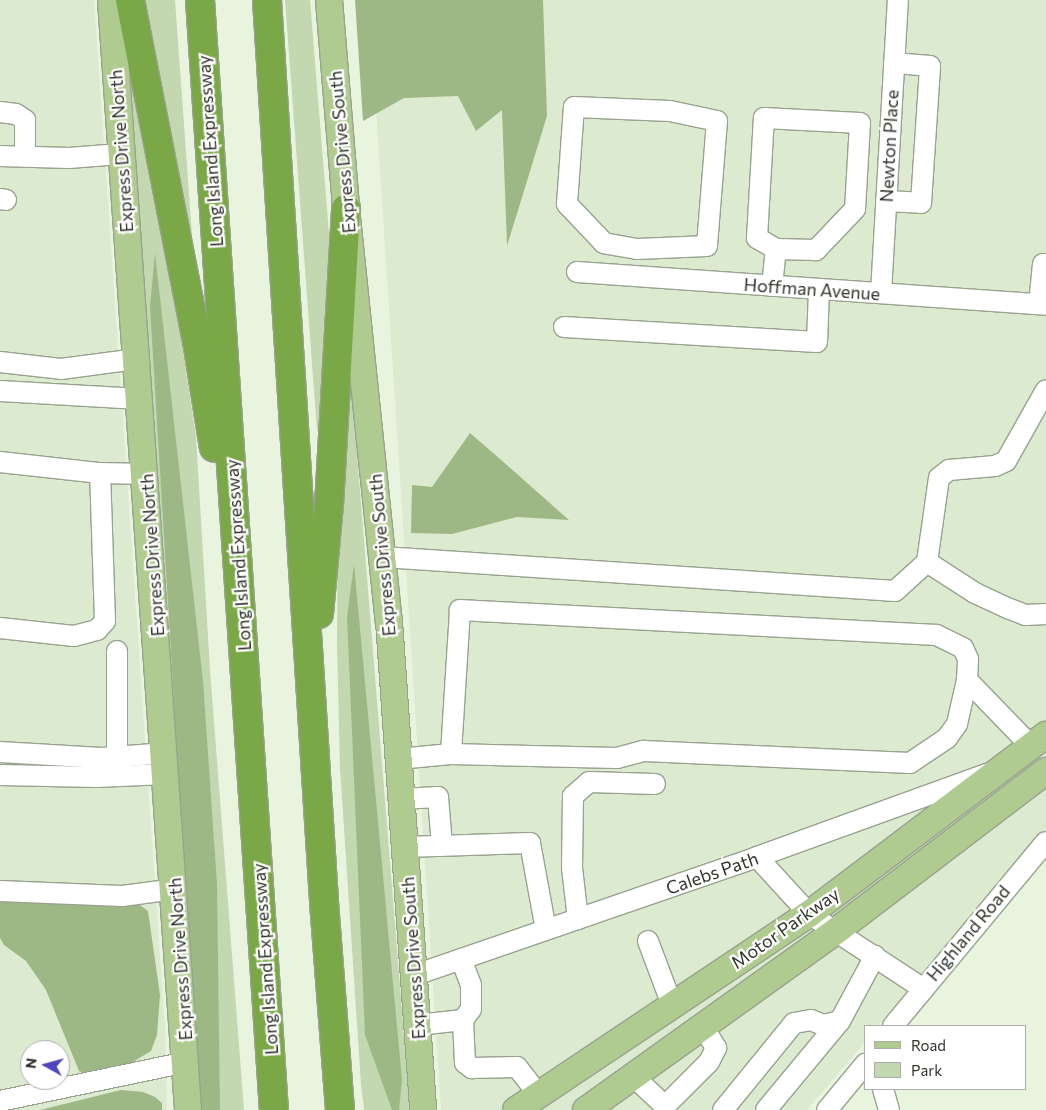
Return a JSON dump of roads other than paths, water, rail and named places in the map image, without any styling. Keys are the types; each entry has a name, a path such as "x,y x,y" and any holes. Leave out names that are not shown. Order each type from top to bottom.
{"highway":[{"path":"130,0 212,431 252,768"},
{"name":"Long Island Expressway","path":"200,0 274,1110"},
{"path":"267,0 340,1110"},
{"path":"310,672 321,601 328,515 346,208"}],"main road":[{"name":"Express Drive North","path":"111,0 120,154 146,474 187,1062 188,1110"},
{"name":"Express Drive South","path":"329,0 346,208 383,557 425,1108"},
{"name":"Motor Parkway","path":"516,1110 809,914 1039,741"},
{"name":"Motor Parkway","path":"586,1110 836,931 1041,777"}],"street":[{"name":"Newton Place","path":"880,293 898,0"},
{"path":"886,201 921,203 930,66 894,63"},
{"path":"574,107 670,112 717,120 708,246 637,249 604,244 567,204 574,107"},
{"path":"0,112 16,114 25,120 25,157"},
{"path":"764,118 860,124 854,209 816,250 776,249 757,238 764,118"},
{"path":"0,156 120,154"},
{"path":"633,277 637,249"},
{"path":"772,286 776,249"},
{"path":"1042,304 1043,264 1046,264"},
{"name":"Hoffman Avenue","path":"577,272 1042,304"},
{"path":"564,326 817,342 819,289"},
{"path":"0,362 61,369 137,359"},
{"path":"383,557 895,591 927,562 939,478 949,470 995,466 1006,461 1046,390"},
{"path":"0,391 140,399"},
{"path":"0,462 100,473 146,474"},
{"path":"0,628 74,636 97,630 105,621 100,473"},
{"path":"927,562 975,593 1010,609 1026,615 1046,614"},
{"path":"398,759 451,754 617,758 644,752 910,763 947,738 957,724 967,680 968,660 963,648 936,635 460,610 451,754"},
{"path":"117,651 117,757"},
{"path":"967,680 1039,741"},
{"path":"0,752 117,757 166,763"},
{"path":"0,776 96,777 166,763"},
{"name":"Calebs Path","path":"415,975 757,857 1006,766"},
{"path":"578,919 572,868 573,796 580,787 589,782 654,784"},
{"path":"401,799 438,797 442,846"},
{"path":"405,847 530,842 546,930"},
{"name":"Highland Road","path":"894,1025 922,988 1046,842"},
{"path":"757,857 809,914 922,988"},
{"path":"0,890 122,896 175,890"},
{"path":"648,941 672,1005"},
{"path":"766,1110 840,1021 875,956"},
{"path":"461,959 471,985 471,1009 463,1020 465,1063 472,1068 517,1067 539,1095"},
{"path":"418,1024 463,1020"},
{"path":"723,1110 794,1023 811,1020 823,1025 840,1021"},
{"path":"634,1076 651,1103 665,1106 710,1062 716,1048 703,1026"},
{"path":"0,1101 187,1062"},
{"path":"827,1110 864,1065"},
{"path":"882,1090 889,1110"}]}
